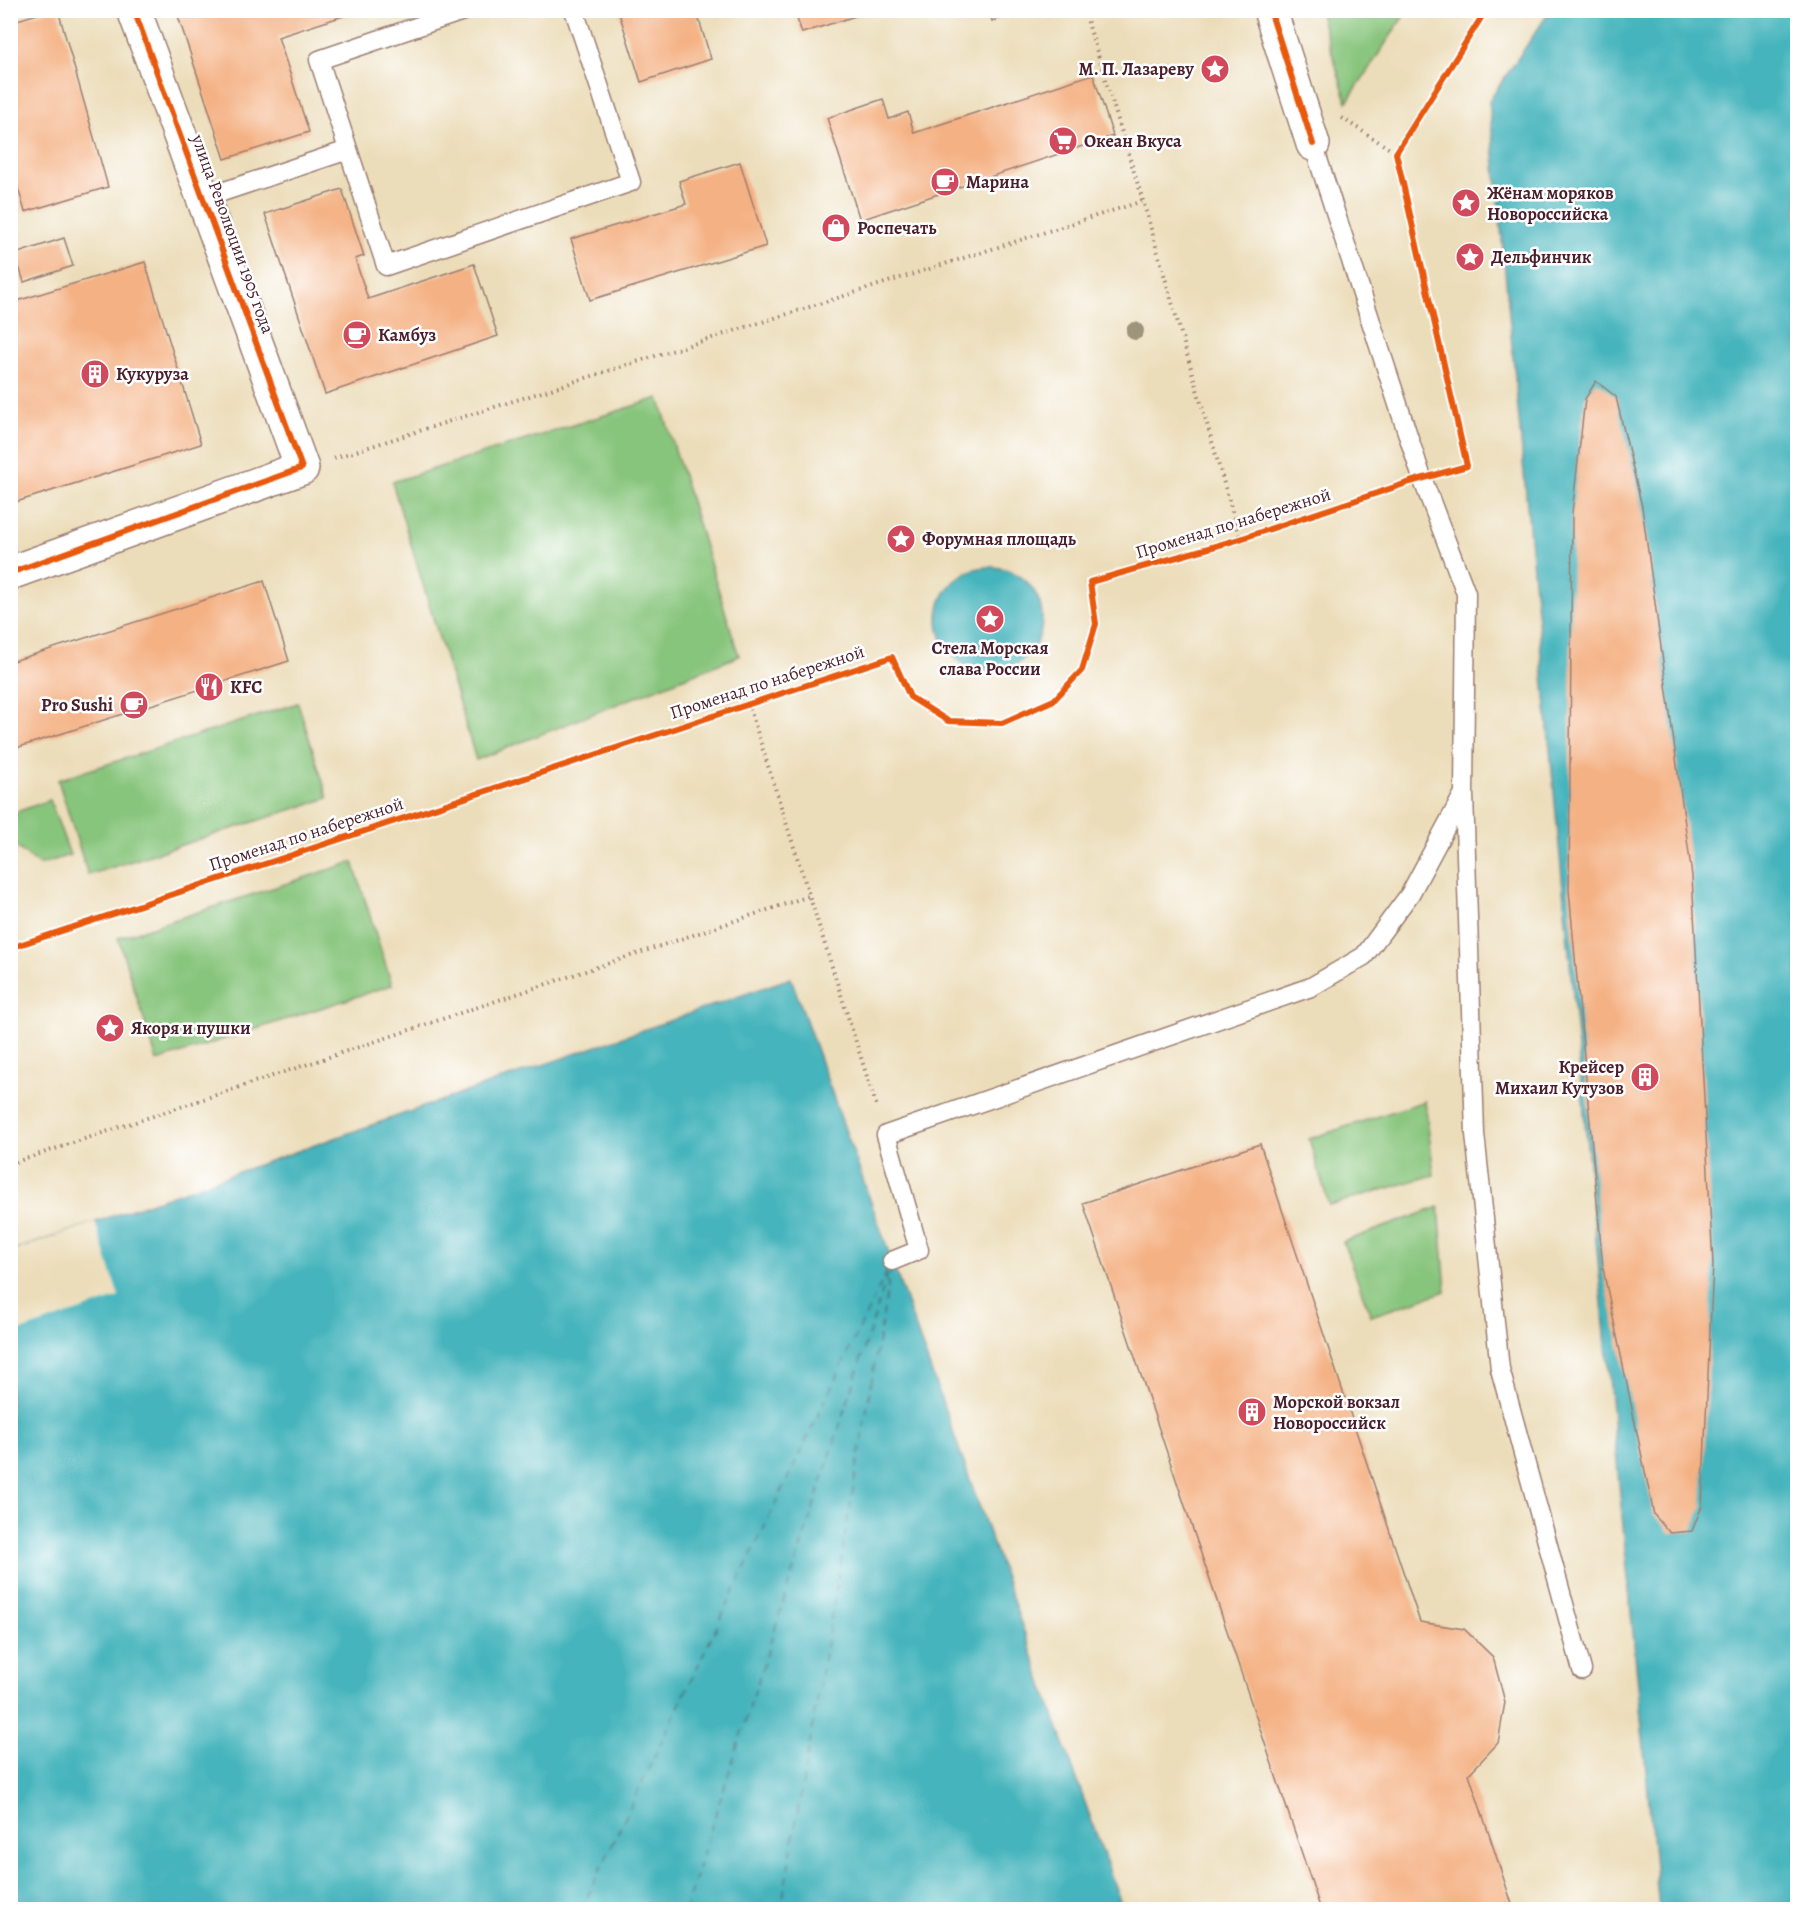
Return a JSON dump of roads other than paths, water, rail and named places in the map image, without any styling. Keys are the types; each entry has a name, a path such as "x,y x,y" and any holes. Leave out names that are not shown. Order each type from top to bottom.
{"street":[{"name":"улица Революции 1905 года","path":"10,573 302,468 134,10"},
{"path":"1269,10 1313,144"}],"lane":[{"path":"466,10 319,60 386,266 631,182 574,10"},
{"path":"1313,144 1422,478 1466,593 1464,794 1475,1134 1500,1369 1582,1670"},
{"path":"204,198 348,150"},
{"path":"892,1261 919,1250 885,1135 1311,987 1364,956 1410,894 1464,794"}],"water":[{"path":"1550,11 1797,11 1797,1909 1659,1909 1489,101"},
{"path":"990,567 1010,571 1027,582 1038,599 1042,619 1038,639 1027,656 1010,667 990,671 970,667 953,656 942,639 938,619 942,599 953,582 970,571"},
{"path":"791,978 1123,1909 11,1909 10,1252"}],"place":[{"name":"М. П. Лазареву","path":"1215,69"},
{"name":"Океан Вкуса","path":"1063,141"},
{"name":"Марина","path":"945,182"},
{"name":"Жёнам моряков Новороссийска","path":"1466,203"},
{"name":"Роспечать","path":"836,228"},
{"name":"Дельфинчик","path":"1470,257"},
{"name":"Камбуз","path":"357,335"},
{"name":"Кукуруза","path":"95,374"},
{"name":"Форумная площадь","path":"901,539"},
{"name":"Стела Морская слава России","path":"990,619"},
{"name":"KFC","path":"209,687"},
{"name":"Pro Sushi","path":"134,705"},
{"name":"Якоря и пушки","path":"110,1028"},
{"name":"Крейсер Михаил Кутузов","path":"1645,1077"},
{"name":"Морской вокзал Новороссийск","path":"1252,1412"}]}
